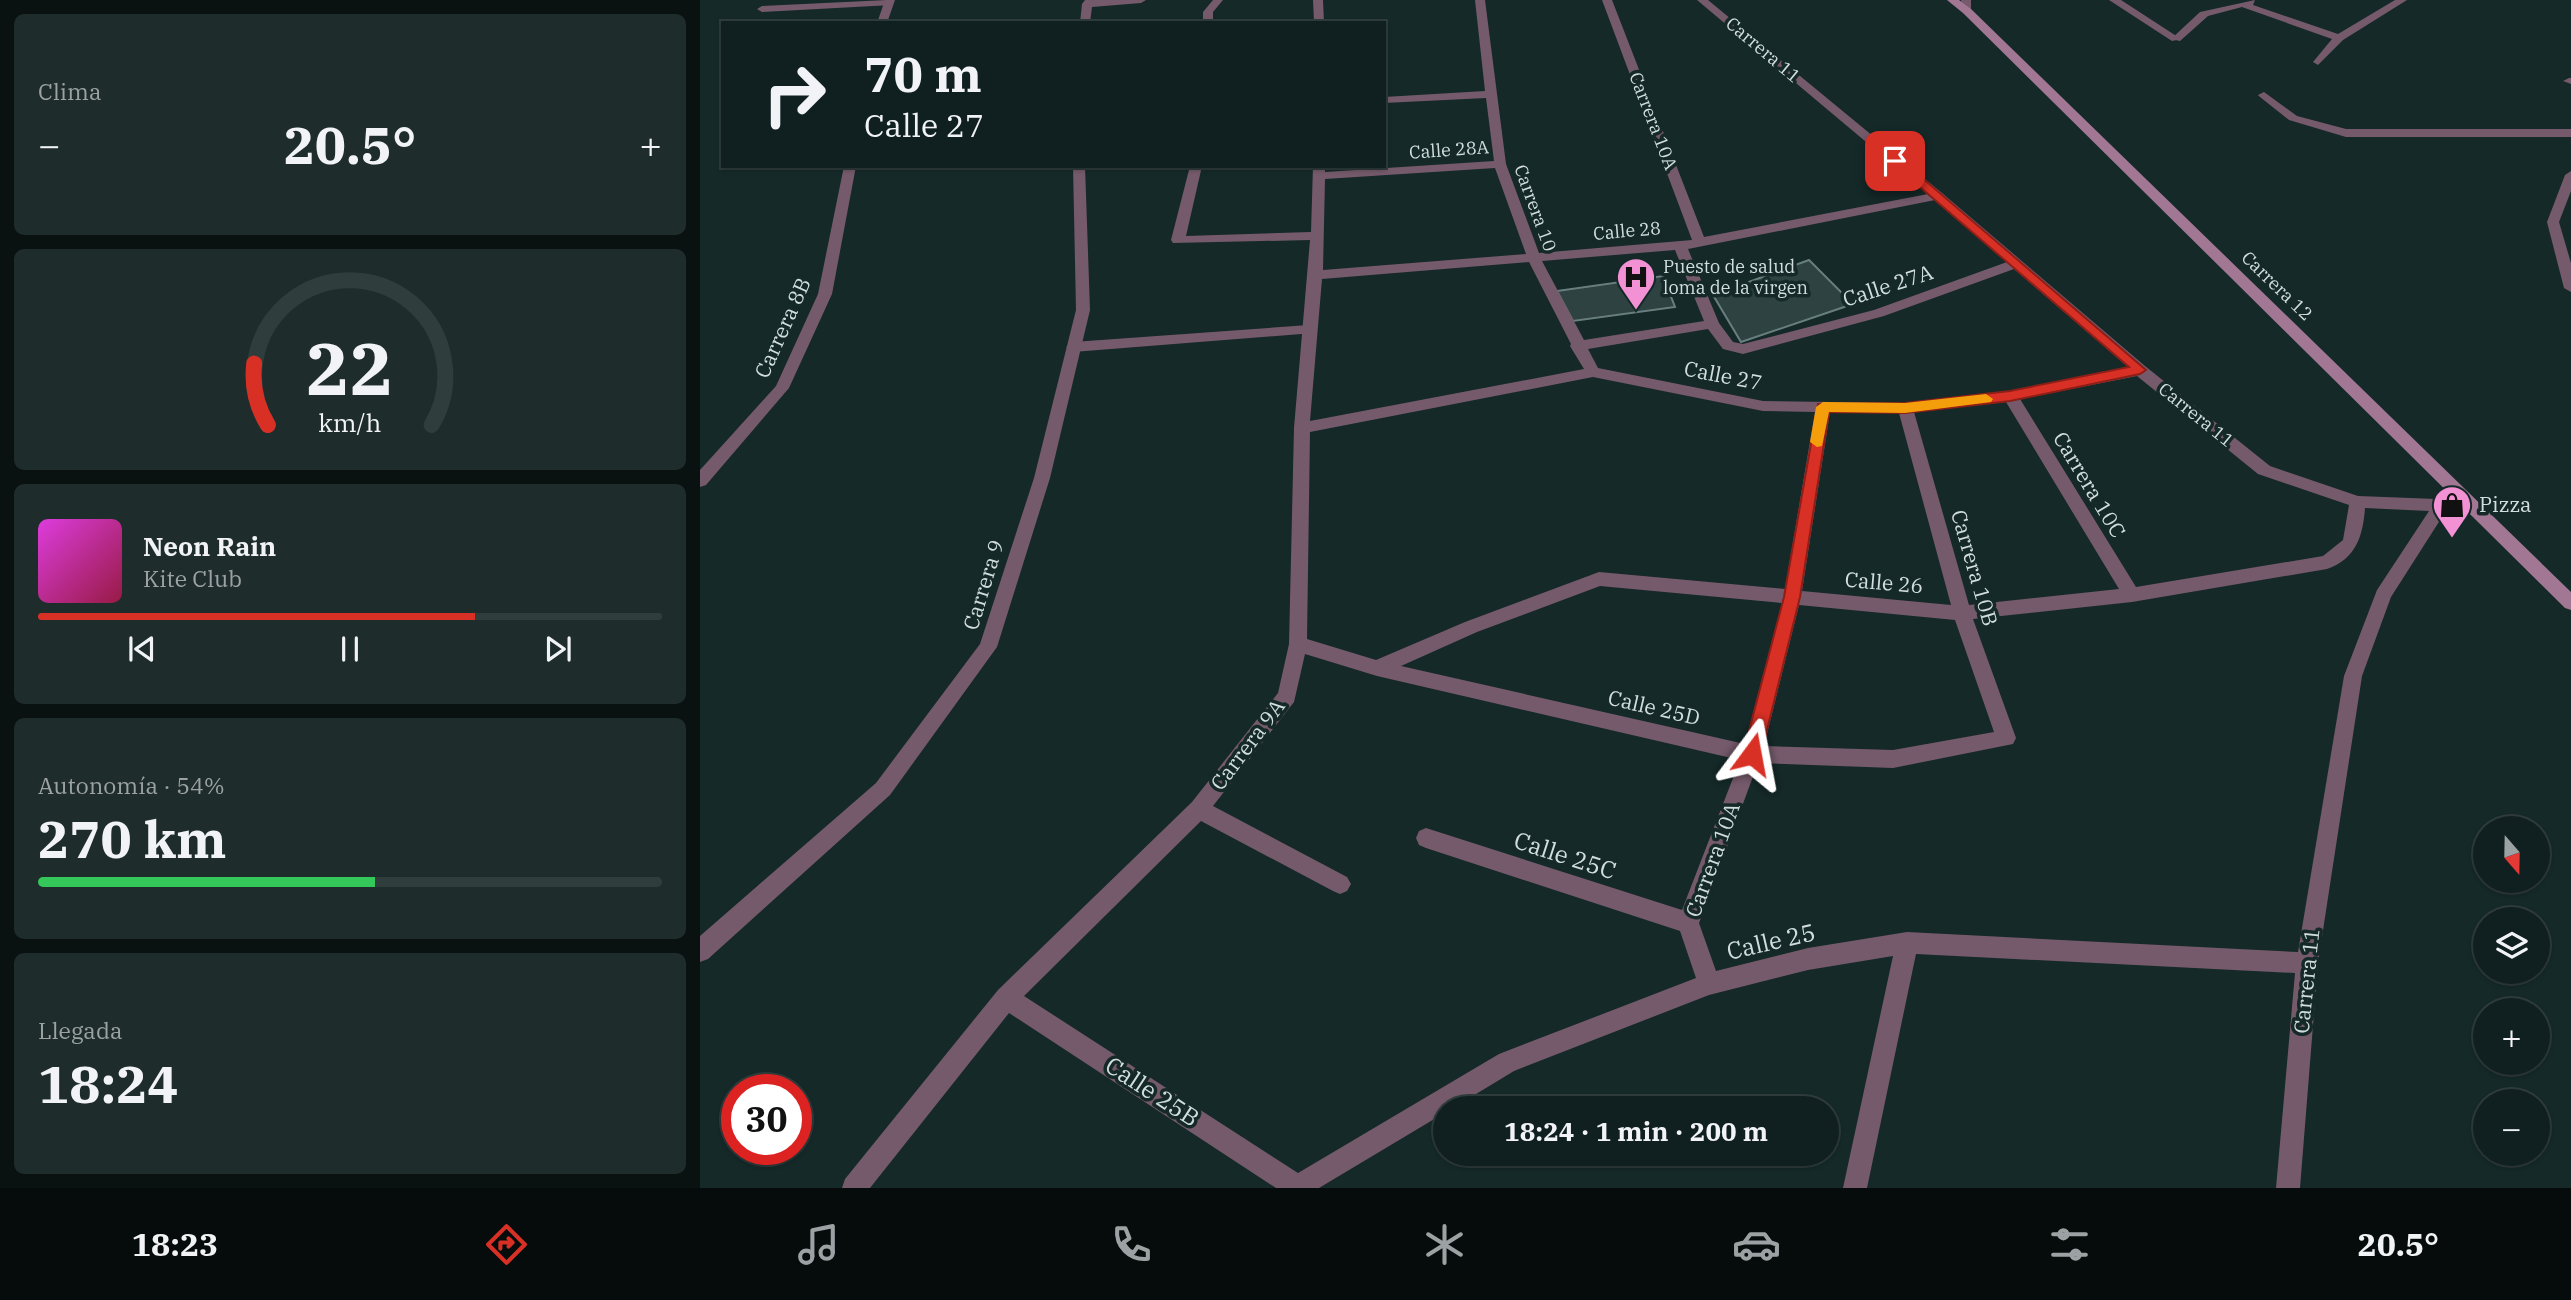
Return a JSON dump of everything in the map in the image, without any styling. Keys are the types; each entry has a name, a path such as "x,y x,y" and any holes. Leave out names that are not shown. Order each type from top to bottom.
{"street":[{"path":"1085,21 1089,2 1141,0"},
{"path":"1208,21 1208,12 1218,0"},
{"path":"1318,0 1320,21"},
{"name":"Carrera 10","path":"1480,0 1500,164 1534,259 1577,346 1593,372"},
{"name":"Carrera 10A","path":"1607,0 1699,242"},
{"name":"Carrera 11","path":"1702,0 2140,370 2264,470 2358,502 2440,505"},
{"name":"Carrera 12","path":"1952,0 1967,6 2571,603"},
{"path":"2113,0 2176,39 2204,14 2258,0"},
{"path":"2318,62 2339,38 2402,0"},
{"path":"762,9 889,2 882,21"},
{"path":"2242,4 2339,38"},
{"path":"1386,100 1493,94"},
{"path":"2264,95 2293,118 2346,133 2571,133"},
{"name":"Calle 28A","path":"1318,171 1500,164"},
{"name":"Carrera 8B","path":"700,481 782,388 825,295 850,168"},
{"name":"Carrera 9","path":"700,951 883,789 988,647 1042,478 1083,310 1079,168"},
{"path":"1196,168 1178,240 1318,236"},
{"name":"Carrera 9A","path":"854,1188 1006,998 1199,809 1286,696 1298,644 1302,428 1316,275 1318,171"},
{"path":"2571,176 2553,222 2571,288"},
{"name":"Calle 28","path":"1316,275 1680,246 1938,197"},
{"path":"2554,231 2571,233"},
{"path":"1577,346 1712,324 1680,246"},
{"name":"Calle 27A","path":"1712,324 1728,346 1743,349 1879,313 2015,264"},
{"path":"1073,347 1309,330"},
{"name":"Calle 27","path":"1302,428 1593,372 1763,406 1905,408 2010,396 2140,370"},
{"name":"Carrera 10C","path":"2010,396 2132,595"},
{"name":"Carrera 10A","path":"1709,984 1688,923 1752,754 1792,597 1823,407"},
{"name":"Carrera 10B","path":"1905,408 1962,613 2006,738"},
{"name":"Carrera 11","path":"2288,1188 2307,964 2353,676 2383,595 2440,505 2456,487"},
{"name":"Calle 26","path":"1377,668 1471,627 1599,579 1962,613 2132,595 2327,562 2344,553 2353,539 2358,502"},
{"name":"Calle 25D","path":"1298,644 1377,668 1752,754 1892,759 2006,738"},
{"path":"1199,809 1340,884"},
{"name":"Calle 25C","path":"1426,838 1688,923"},
{"path":"1855,1188 1908,943"},
{"name":"Calle 25","path":"1296,1188 1507,1062 1709,984 1808,959 1908,943 2307,964"},
{"name":"Calle 25B","path":"1006,998 1296,1188"}],"building":[{"path":"1809,260 1853,304 1741,342 1713,295"},
{"name":"Puesto de salud loma de la virgen","path":"1663,276 1675,307 1573,321 1557,291"}],"slow traffic":[{"path":"1817,442 1823,407 1905,408 1986,399"}],"place":[{"name":"Puesto de salud loma de la virgen","path":"1636,311"},
{"name":"Pizza","path":"2452,539"}],"route":[{"path":"1752,754 1768,681 1792,597 1823,407 1905,408 2010,396 2140,370 1895,161"}]}
